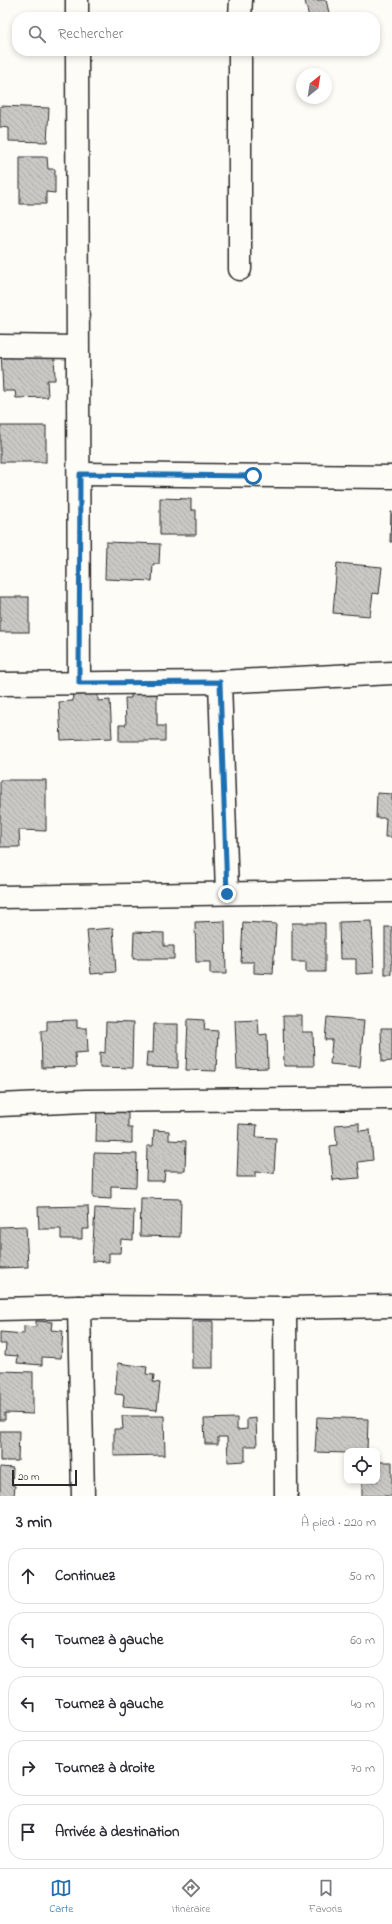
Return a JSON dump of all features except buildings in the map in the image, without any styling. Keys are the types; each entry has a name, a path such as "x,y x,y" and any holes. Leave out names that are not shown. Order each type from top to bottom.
{"street":[{"path":"77,0 77,12"},
{"path":"240,12 241,0"},
{"path":"77,56 77,347 80,474 79,683"},
{"path":"240,56 240,269"},
{"path":"0,346 77,347"},
{"path":"80,474 392,477"},
{"path":"0,684 220,682 392,673"},
{"path":"220,682 227,894"},
{"path":"0,897 392,891"},
{"path":"0,1105 85,1102 392,1098"},
{"path":"0,1309 79,1307 284,1308 392,1306"},
{"path":"79,1307 83,1496"},
{"path":"284,1308 286,1496"}],"route":[{"path":"227,894 220,682 79,683 80,474 253,476"}]}
